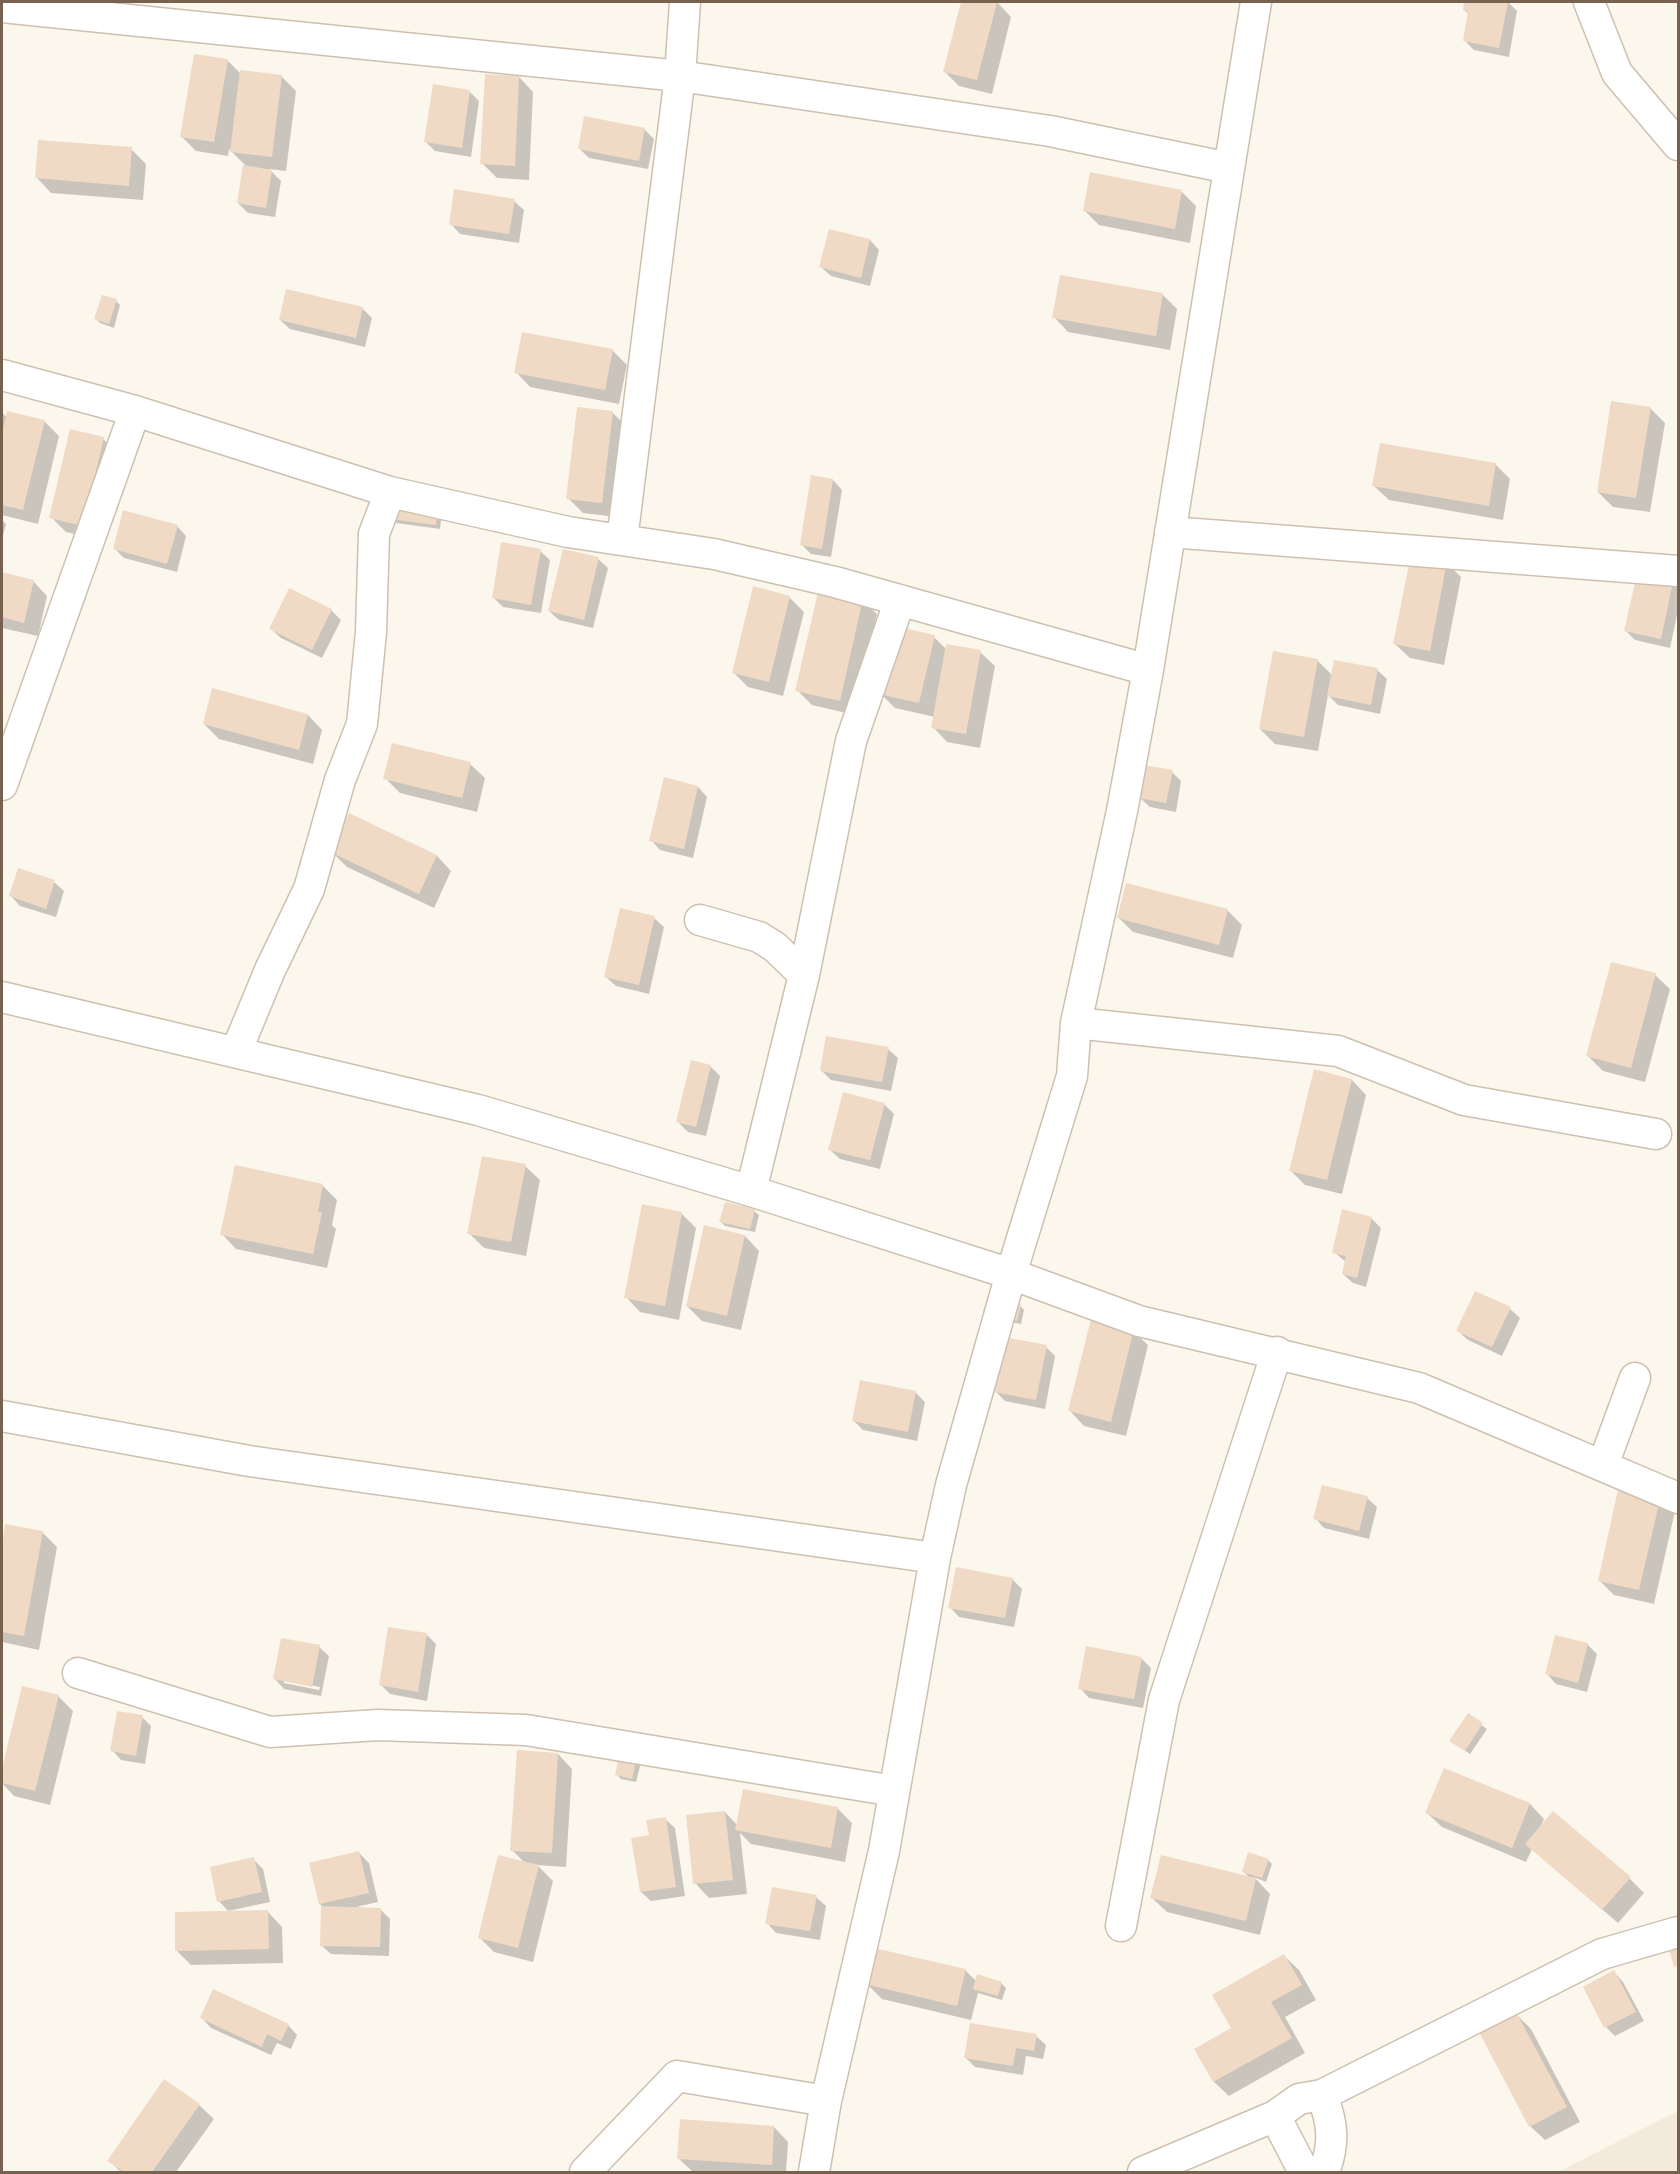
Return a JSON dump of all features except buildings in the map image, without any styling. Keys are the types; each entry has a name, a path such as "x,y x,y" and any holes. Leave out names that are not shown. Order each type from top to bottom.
{"street":[{"path":"622,540 680,76 686,2"},
{"path":"814,2172 826,2101 884,1851 935,1558 951,1485 1011,1274 1072,1076 1076,1023 1149,670 1256,2"},
{"path":"1589,2 1617,73 1678,145"},
{"path":"2,7 680,76 1050,131 1229,168"},
{"path":"2,375 135,411 390,492 568,532 714,554 900,600 1149,670"},
{"path":"2,785 135,411"},
{"path":"236,1052 270,970 309,888 340,780 362,724 371,632 374,534 390,492"},
{"path":"1170,532 1678,571"},
{"path":"751,1191 804,975 851,741 900,600"},
{"path":"700,920 759,937 775,947 804,975"},
{"path":"2,997 478,1110 751,1191 1011,1274 1139,1321 1277,1352 1419,1388 1678,1498"},
{"path":"1076,1023 1338,1051 1464,1100 1656,1134"},
{"path":"1120,1926 1164,1700 1277,1352"},
{"path":"1603,1465 1635,1378"},
{"path":"2,1416 249,1461 935,1558"},
{"path":"78,1673 270,1732 378,1725 526,1730 894,1791"},
{"path":"1143,2172 1275,2116 1299,2099 1322,2095 1602,1954 1678,1932"},
{"path":"585,2172 677,2076 826,2101"},
{"path":"1322,2095 1330,2117 1332,2151 1324,2172"},
{"path":"1275,2116 1304,2172"}],"shaded area":[{"path":"1678,2111 1678,2172 1558,2172"}]}
